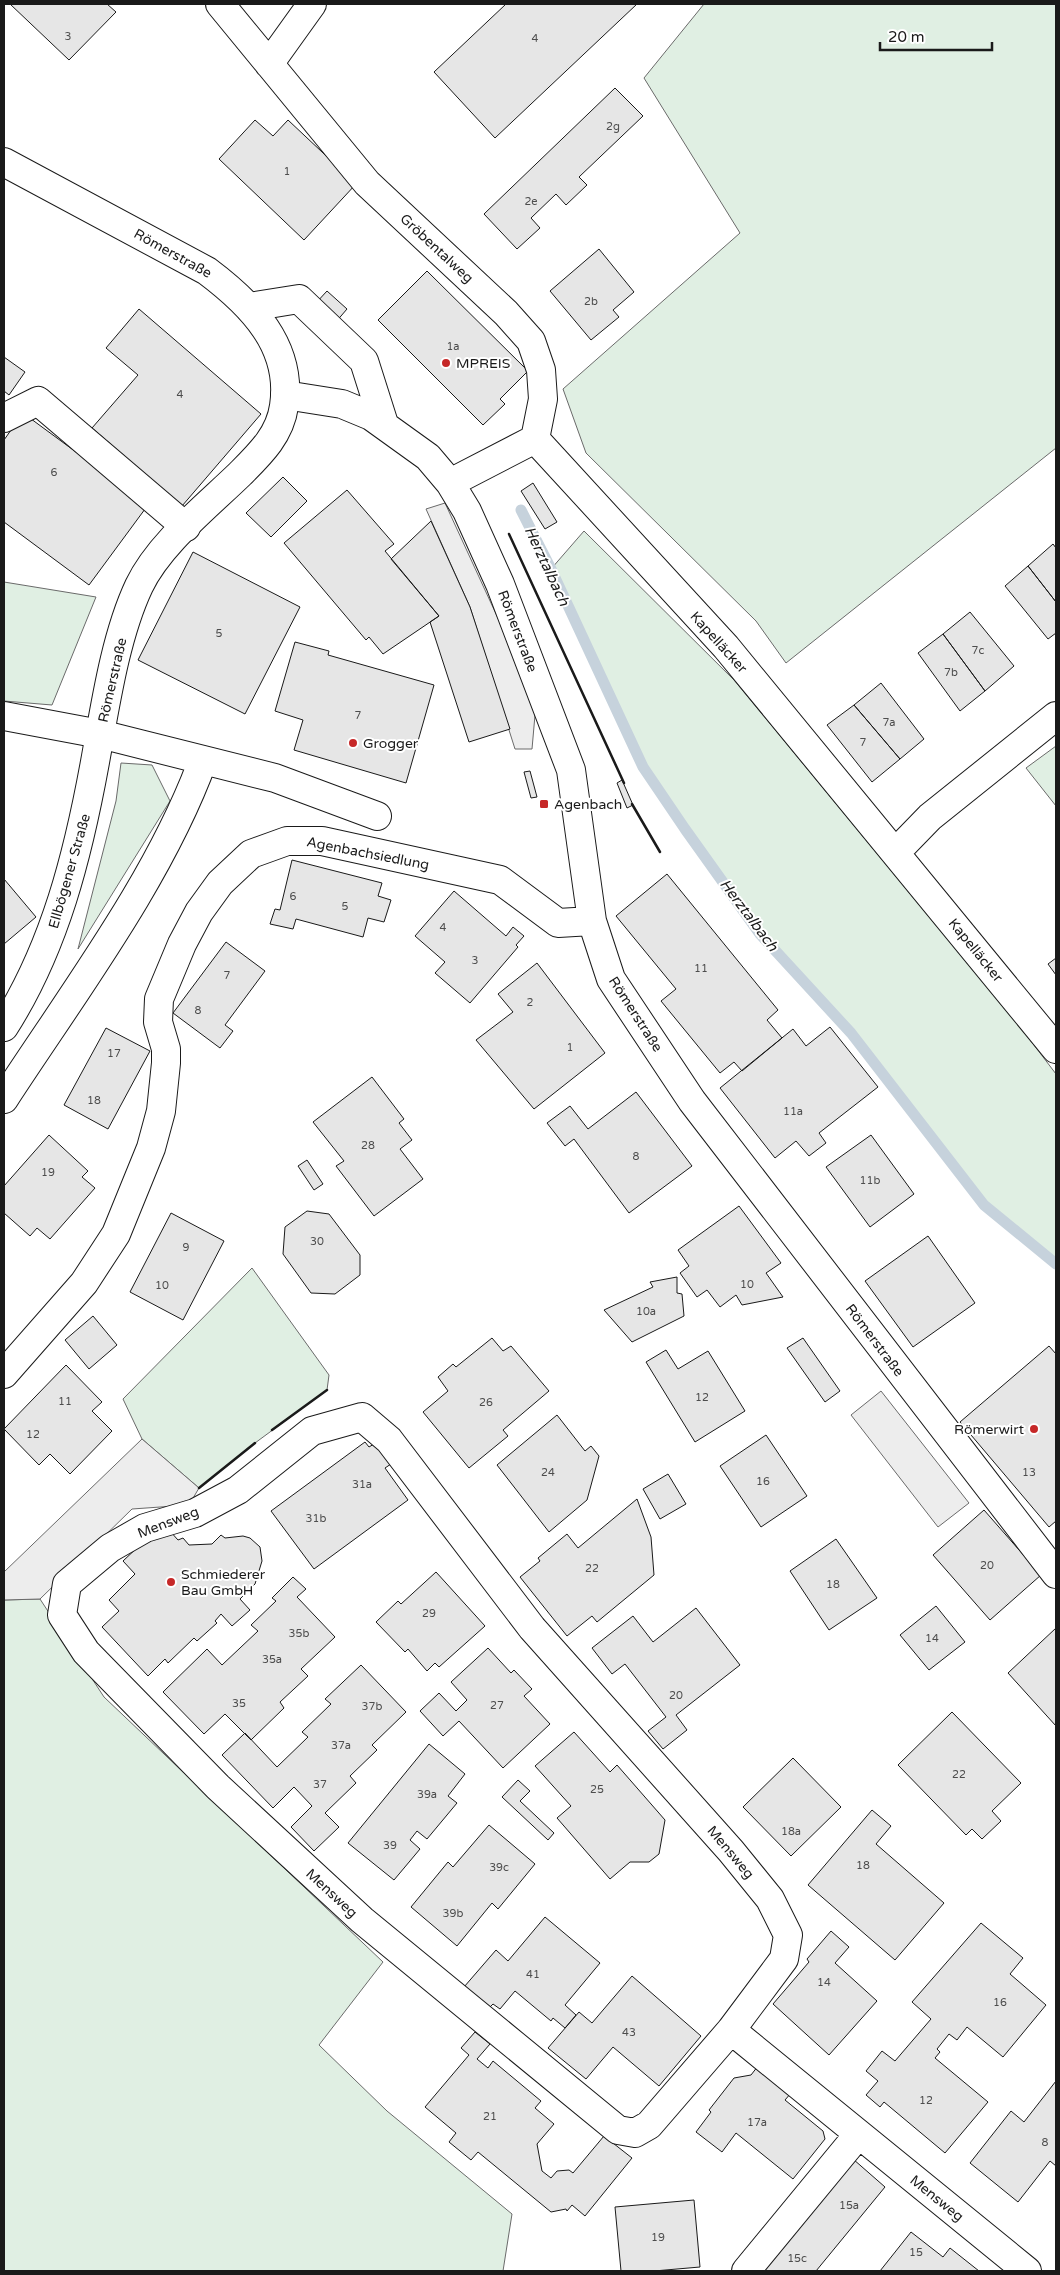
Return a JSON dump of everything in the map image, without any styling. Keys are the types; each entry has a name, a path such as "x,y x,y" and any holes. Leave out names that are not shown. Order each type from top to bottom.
{"street":[{"name":"Gröbentalweg","path":"220,4 368,182 506,313 530,342 542,370 543,399 535,439"},
{"path":"269,64 312,4"},
{"name":"Römerstraße","path":"4,162 207,271 232,289 264,325 279,353 284,372 285,395 283,414 268,445 168,544 139,586 110,681 100,734 275,778 377,816"},
{"path":"249,307 299,299 364,361 384,424"},
{"name":"Römerstraße","path":"285,395 342,404 355,408 384,424 428,457 450,483 467,511 500,584 571,770 592,921 611,979 692,1101 1052,1561"},
{"path":"4,418 38,402 186,527"},
{"path":"450,483 535,439"},
{"name":"Kapelläcker","path":"535,439 726,647 1056,1049"},
{"path":"896,852 930,817 1056,716"},
{"path":"8,719 100,734"},
{"name":"Ellbögener Straße","path":"4,1027 42,955 64,895 88,804 100,734"},
{"path":"4,1099 135,898 190,796 203,760"},
{"name":"Agenbachsiedlung","path":"4,1374 84,1283 116,1234 151,1148 161,1111 166,1049 158,1022 159,999 182,944 199,912 220,883 251,854 287,841 322,841 500,880 558,923 592,921"},
{"name":"Mensweg","path":"362,1417 389,1440 532,1628 731,1850 770,1898 788,1934 784,1959 731,2030 650,2125 635,2133 618,2130 362,1920 218,1787 86,1652 62,1615 67,1584 110,1548 145,1528 195,1513 238,1490 312,1431 362,1417"},
{"name":"Mensweg","path":"731,2030 1027,2271"},
{"path":"746,2271 858,2134"}],"green space":[{"path":"704,4 1056,4 1056,448 786,663 756,621 586,453 563,389 740,233 644,78"},
{"path":"584,531 734,680 1021,1028 1056,1074 1056,1264 984,1205 851,1033 760,934 643,767 551,569"},
{"path":"4,582 96,597 52,705 4,701"},
{"path":"1056,746 1056,806 1026,768"},
{"path":"121,763 152,765 170,801 78,949 116,801"},
{"path":"252,1268 329,1375 327,1390 255,1443 199,1488 142,1439 123,1399"},
{"path":"40,1599 104,1697 383,1962 319,2045 387,2111 512,2214 503,2271 4,2271 4,1600"}],"shaded area":[{"path":"445,503 525,677 535,715 532,749 515,749 470,607 426,509"},
{"name":"Römerwirt","path":"881,1391 969,1503 938,1527 851,1415"},
{"path":"142,1439 199,1488 189,1505 132,1509 40,1599 4,1600 4,1572"}],"building":[{"path":"10,4 107,4 116,12 69,60"},
{"path":"506,4 637,4 495,138 434,72"},
{"path":"615,88 643,116 579,177 587,185 566,205 556,194 531,218 540,228 517,249 484,214"},
{"path":"255,120 273,136 288,120 356,184 304,240 219,159"},
{"path":"599,249 634,292 613,310 619,317 591,340 550,291"},
{"path":"427,271 528,371 500,399 505,404 483,425 378,320"},
{"path":"327,291 347,309 335,323 315,304"},
{"path":"139,309 261,414 182,506 92,428 138,375 106,348"},
{"path":"4,357 25,372 9,395 4,391"},
{"path":"23,413 148,505 89,585 4,522 4,440"},
{"path":"283,477 307,501 271,537 246,513"},
{"path":"533,483 557,522 545,529 521,491"},
{"path":"347,490 394,544 385,551 439,616 383,654 369,637 366,640 284,543"},
{"path":"431,521 470,607 510,729 469,742 430,622 439,616 391,559"},
{"path":"1053,544 1056,548 1056,602 1028,566"},
{"path":"193,552 300,607 245,714 138,660"},
{"path":"1028,566 1056,602 1056,633 1048,639 1005,586"},
{"path":"970,612 1014,666 985,691 943,634"},
{"path":"943,634 985,691 960,711 918,653"},
{"path":"295,642 329,651 328,655 434,685 406,783 294,750 303,720 275,711"},
{"path":"881,683 924,739 900,759 854,705"},
{"path":"854,705 900,759 872,782 827,725"},
{"path":"530,771 537,797 531,798 524,772"},
{"path":"622,780 633,805 627,808 617,783"},
{"path":"292,860 382,883 378,896 391,900 384,922 368,918 363,937 296,919 293,929 270,924 275,909 280,910"},
{"path":"667,874 778,1010 767,1020 782,1038 742,1071 734,1062 720,1073 661,1001 676,989 616,916"},
{"path":"4,879 36,917 4,944"},
{"path":"454,891 506,936 513,927 524,936 516,945 518,947 470,1003 435,973 445,962 415,936"},
{"path":"226,942 265,971 225,1025 233,1031 220,1048 173,1013"},
{"path":"1056,958 1056,975 1048,964"},
{"path":"537,963 605,1053 534,1109 476,1040 513,1012 498,994"},
{"path":"830,1027 878,1087 819,1133 826,1143 809,1156 796,1141 775,1158 720,1088 793,1029 806,1046"},
{"path":"106,1028 150,1051 108,1129 64,1105"},
{"path":"372,1077 404,1119 399,1123 412,1140 400,1149 423,1179 374,1216 336,1166 344,1161 313,1122"},
{"path":"636,1092 692,1166 629,1213 574,1139 565,1146 547,1123 570,1106 588,1129"},
{"path":"49,1135 88,1171 82,1177 95,1188 50,1239 37,1228 30,1236 4,1213 4,1186"},
{"path":"871,1135 914,1194 870,1227 826,1167"},
{"path":"307,1160 323,1184 314,1190 298,1166"},
{"path":"739,1206 781,1263 766,1273 783,1297 742,1305 736,1295 720,1307 707,1290 697,1297 680,1273 689,1266 678,1250"},
{"path":"307,1211 329,1214 360,1255 360,1275 335,1294 311,1293 283,1254 285,1227"},
{"path":"171,1213 224,1241 183,1320 130,1292"},
{"path":"928,1236 975,1303 913,1347 865,1281"},
{"path":"677,1277 677,1293 682,1294 684,1316 632,1342 604,1310 653,1287 650,1282"},
{"path":"93,1316 117,1345 89,1369 65,1340"},
{"path":"492,1338 503,1351 511,1346 549,1391 503,1430 508,1436 469,1468 423,1412 448,1391 438,1377 453,1364 456,1367"},
{"path":"803,1338 840,1391 825,1402 787,1348"},
{"path":"1049,1346 1056,1354 1056,1521 1049,1527 960,1422"},
{"path":"666,1350 678,1369 708,1351 745,1411 695,1442 646,1362"},
{"path":"66,1365 102,1402 92,1411 112,1431 70,1474 50,1454 39,1465 4,1429"},
{"path":"557,1415 585,1451 591,1446 599,1456 587,1500 549,1532 497,1465"},
{"path":"766,1435 807,1496 761,1527 720,1466"},
{"path":"379,1441 394,1462 385,1468 408,1500 314,1569 271,1511 365,1442 369,1447"},
{"path":"668,1474 686,1504 660,1519 643,1489"},
{"path":"637,1499 651,1537 654,1575 597,1622 592,1616 567,1636 520,1577 540,1561 538,1558 567,1534 578,1548"},
{"path":"984,1510 1041,1575 990,1620 933,1555"},
{"path":"156,1530 169,1530 178,1540 183,1538 189,1545 212,1544 221,1535 225,1538 243,1536 250,1538 260,1547 262,1561 255,1584 240,1599 250,1610 232,1626 221,1614 215,1621 217,1623 197,1641 194,1638 168,1663 165,1659 148,1676 102,1627 119,1611 109,1600 135,1574 123,1561"},
{"path":"836,1539 877,1598 829,1630 790,1571"},
{"path":"436,1572 485,1626 439,1667 435,1663 427,1671 408,1649 405,1652 376,1622 398,1601 401,1604"},
{"path":"293,1577 306,1589 297,1597 335,1637 301,1669 308,1676 280,1702 284,1708 251,1740 225,1714 204,1734 163,1692 207,1649 222,1665 258,1631 251,1625 276,1601 272,1598"},
{"path":"936,1606 965,1642 929,1670 900,1635"},
{"path":"696,1608 740,1665 676,1715 687,1730 663,1749 648,1731 666,1717 625,1664 612,1674 592,1648 633,1616 653,1642"},
{"path":"1056,1628 1056,1726 1008,1673"},
{"path":"488,1648 511,1673 514,1670 532,1689 524,1696 550,1724 503,1768 459,1721 443,1736 420,1711 439,1693 456,1711 467,1700 451,1682"},
{"path":"361,1665 406,1712 372,1745 377,1750 350,1776 356,1783 325,1813 339,1827 314,1851 291,1827 312,1806 294,1787 273,1808 222,1755 245,1733 277,1767 308,1737 302,1732 331,1704 325,1699"},
{"path":"952,1712 1021,1783 992,1811 1001,1821 982,1839 972,1829 966,1835 898,1765"},
{"path":"574,1732 610,1772 617,1765 665,1820 659,1854 649,1862 630,1862 610,1879 557,1818 571,1806 535,1766"},
{"path":"429,1744 465,1774 448,1796 457,1803 427,1839 417,1831 410,1840 420,1849 394,1880 348,1843"},
{"path":"793,1758 841,1807 791,1856 743,1807"},
{"path":"518,1780 530,1791 520,1801 554,1833 548,1840 502,1797"},
{"path":"872,1810 891,1826 876,1844 944,1903 895,1960 808,1885"},
{"path":"489,1825 535,1864 498,1909 492,1903 457,1946 411,1907 448,1862 453,1867"},
{"path":"545,1917 600,1963 565,2005 576,2015 565,2028 553,2018 551,2021 515,1991 500,2009 493,2004 489,2008 464,1987 496,1950 508,1961"},
{"path":"981,1923 1023,1958 1010,1974 1046,2005 1003,2057 967,2027 957,2040 949,2034 937,2049 940,2052 935,2058 988,2102 945,2153 884,2102 880,2107 866,2095 878,2081 866,2071 882,2051 895,2061 931,2019 912,2002"},
{"path":"831,1931 849,1947 835,1963 877,2001 829,2055 773,2004 809,1962 807,1959"},
{"path":"632,1976 701,2036 659,2086 613,2047 586,2079 548,2048 579,2012 592,2023"},
{"path":"475,2032 490,2044 477,2059 488,2068 493,2061 541,2101 535,2108 554,2124 537,2144 542,2171 551,2178 557,2171 569,2170 573,2173 604,2136 632,2158 585,2216 572,2205 567,2211 566,2209 551,2212 478,2152 471,2160 449,2142 456,2133 425,2107 469,2055 461,2048"},
{"path":"758,2066 791,2093 785,2100 823,2131 825,2139 793,2179 736,2133 722,2152 696,2132 711,2112 709,2110 734,2078 751,2075"},
{"path":"1056,2081 1056,2166 1050,2161 1018,2202 970,2163 1011,2111 1024,2122"},
{"path":"853,2159 885,2187 816,2271 761,2271"},
{"path":"694,2200 700,2267 654,2271 621,2271 615,2207"},
{"path":"911,2232 943,2257 950,2248 979,2271 880,2271"}],"waterway":[{"name":"Herztalbach","path":"521,510 551,569 643,767 685,829 760,934 851,1033 984,1205 1056,1264"}],"wall":[{"path":"509,534 624,783"},
{"path":"632,804 660,852"},
{"path":"272,1430 327,1390"},
{"path":"199,1488 255,1443"}],"place":[{"name":"MPREIS","path":"446,363"},
{"name":"Grogger","path":"353,743"},
{"name":"Agenbach","path":"544,804"},
{"name":"Römerwirt","path":"1034,1429"},
{"name":"Schmiederer Bau GmbH","path":"171,1582"}]}
